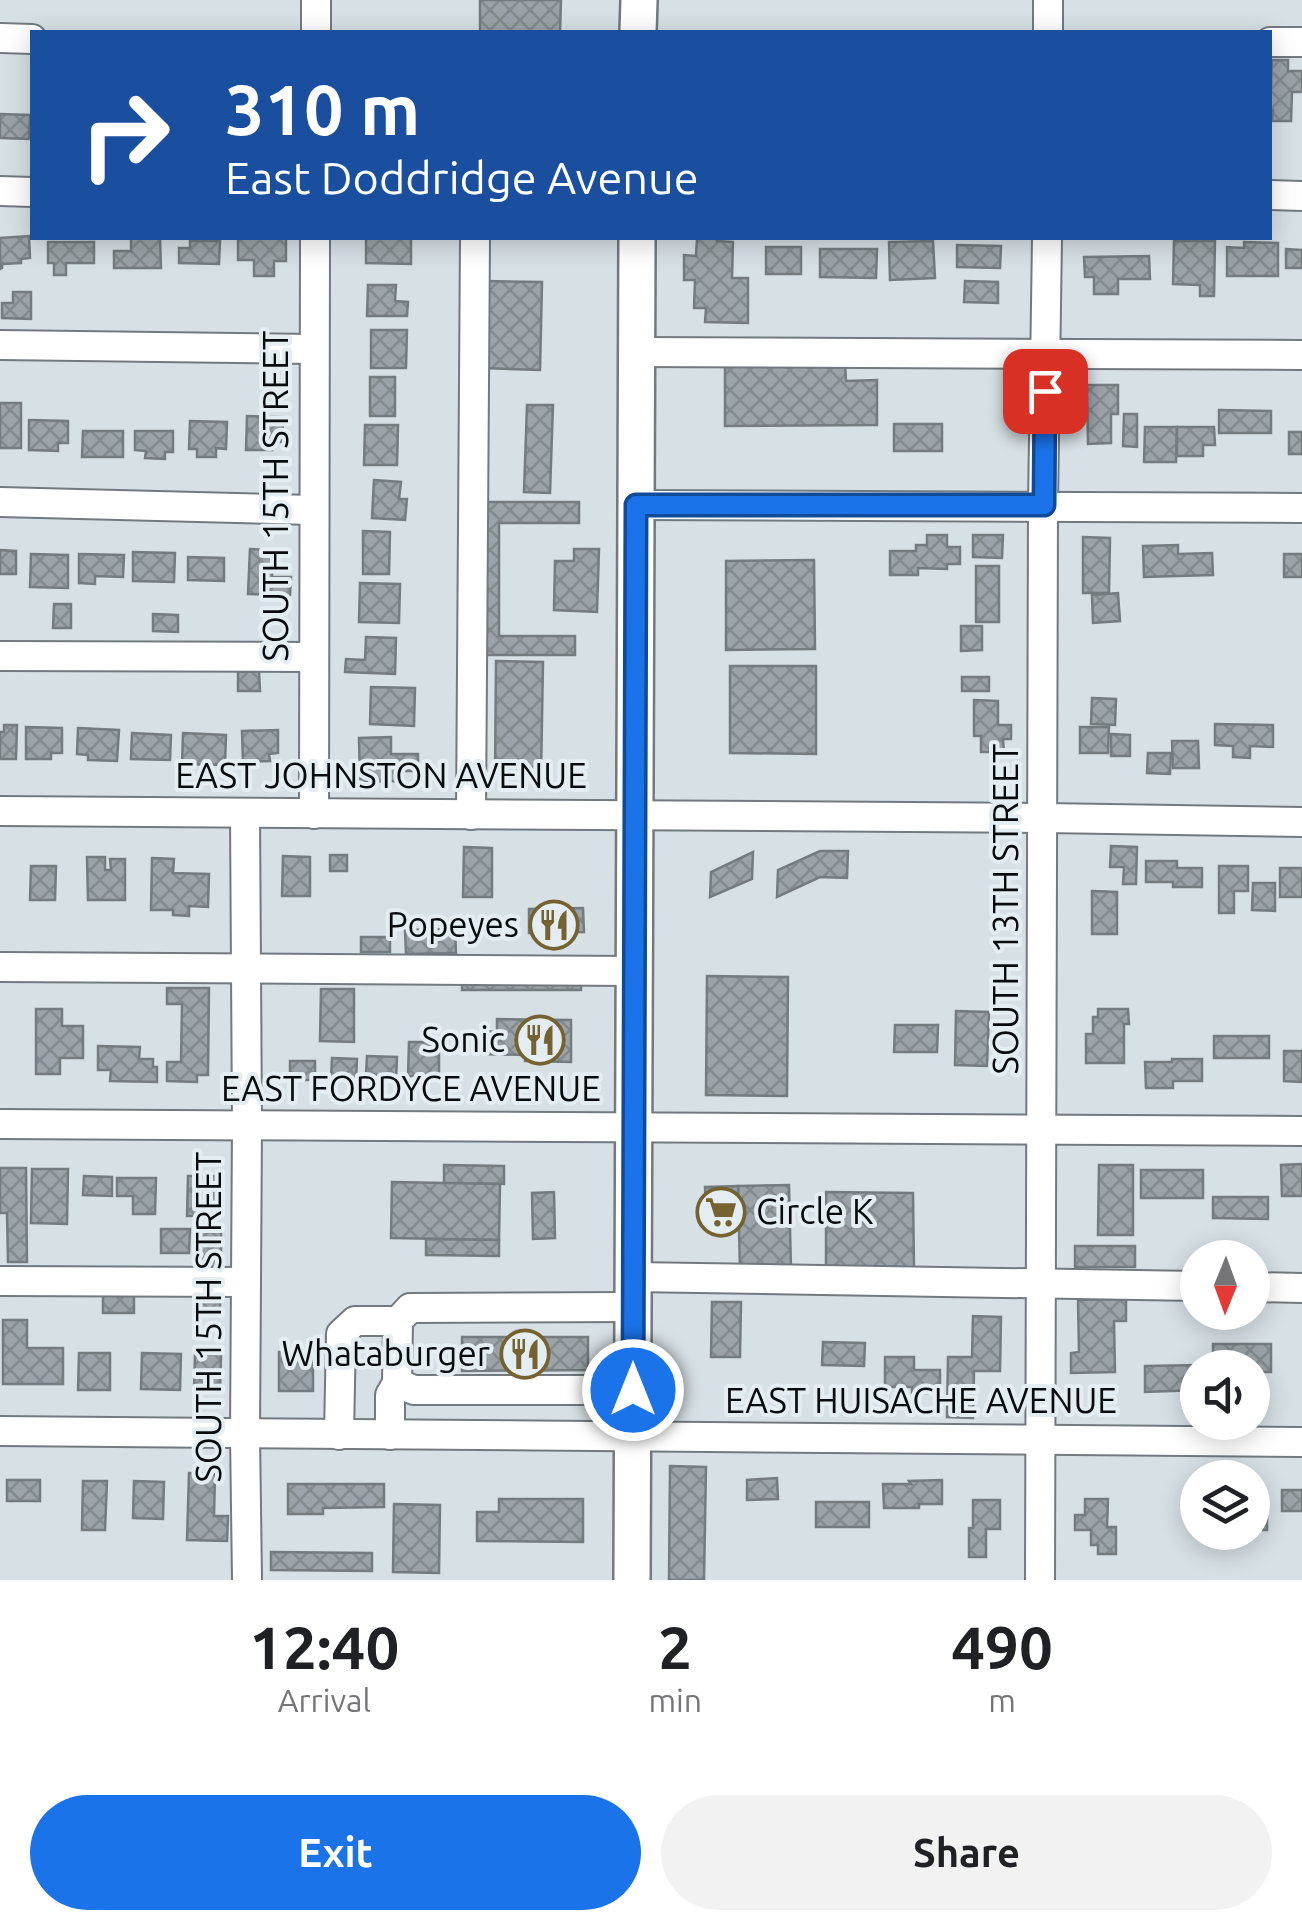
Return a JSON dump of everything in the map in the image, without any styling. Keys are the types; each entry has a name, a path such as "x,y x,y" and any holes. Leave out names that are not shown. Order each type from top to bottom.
{"main road":[{"path":"638,0 638,30"},
{"path":"632,1580 638,240"}],"street":[{"path":"316,0 316,30"},
{"path":"1048,0 1048,30"},
{"path":"0,38 30,38"},
{"path":"1272,42 1302,42"},
{"path":"0,191 30,192"},
{"path":"1272,195 1302,196"},
{"name":"SOUTH 15TH STREET","path":"314,814 315,240"},
{"path":"472,814 475,240"},
{"name":"SOUTH 13TH STREET","path":"1040,1580 1047,240"},
{"path":"0,345 314,349"},
{"path":"637,352 1302,355"},
{"path":"0,502 313,510"},
{"path":"636,505 1302,508"},
{"path":"0,656 314,656"},
{"name":"EAST JOHNSTON AVENUE","path":"0,811 1302,822"},
{"name":"SOUTH 15TH STREET","path":"244,814 246,1580"},
{"path":"0,968 635,972"},
{"name":"EAST FORDYCE AVENUE","path":"0,1124 1302,1131"},
{"path":"0,1281 246,1282"},
{"path":"390,1435 390,1395 398,1383 398,1321 410,1308 633,1292 1042,1284 1180,1286"},
{"path":"1270,1287 1302,1288"},
{"path":"339,1435 340,1334 355,1321 398,1321"},
{"path":"425,1390 442,1375 548,1375 568,1390 572,1436"},
{"path":"398,1383 414,1390 633,1390"},
{"path":"469,1390 469,1436"},
{"name":"EAST HUISACHE AVENUE","path":"0,1431 1302,1442"}],"building":[{"path":"480,0 561,0 560,30 480,30"},
{"path":"1272,60 1288,60 1288,71 1302,71 1302,92 1292,92 1291,121 1272,121"},
{"path":"0,114 30,115 29,139 0,138"},
{"path":"29,236 30,258 21,259 21,263 2,264 0,269 0,238"},
{"path":"131,240 160,240 161,268 114,268 114,251 131,251"},
{"path":"238,240 286,240 286,261 274,261 274,276 254,276 254,260 238,260"},
{"path":"366,240 411,240 411,264 366,263"},
{"path":"697,240 733,242 732,278 748,278 748,323 705,322 706,308 694,308 695,280 684,280 684,255 696,256"},
{"path":"190,241 220,241 219,264 179,263 179,248 190,248"},
{"path":"933,241 935,278 890,280 889,242"},
{"path":"1174,241 1215,241 1214,296 1200,296 1200,285 1173,284"},
{"path":"48,242 94,242 94,263 66,263 66,275 54,275 54,263 48,263"},
{"path":"1244,242 1278,243 1278,276 1227,276 1227,247 1244,248"},
{"path":"957,245 1001,246 1000,268 957,267"},
{"path":"766,247 801,247 801,274 766,274"},
{"path":"820,249 877,249 876,278 820,277"},
{"path":"1286,249 1302,250 1302,268 1286,268"},
{"path":"1149,256 1150,279 1118,279 1118,294 1094,294 1094,277 1085,277 1084,257"},
{"path":"485,281 542,282 540,370 483,368"},
{"path":"965,281 998,282 998,303 964,302"},
{"path":"368,285 396,285 395,301 408,302 407,316 367,316"},
{"path":"13,292 31,292 31,319 2,318 2,303 13,303"},
{"path":"371,330 407,330 406,368 371,368"},
{"path":"845,362 846,381 877,380 877,425 725,426 725,363"},
{"path":"370,377 395,377 395,416 370,416"},
{"path":"1087,385 1118,385 1118,414 1111,414 1111,443 1088,444"},
{"path":"0,403 21,403 21,448 0,448"},
{"path":"527,405 553,405 550,493 524,492"},
{"path":"1219,410 1271,411 1271,433 1219,433"},
{"path":"1124,414 1137,414 1137,447 1123,446"},
{"path":"247,416 283,417 282,442 272,442 272,450 246,450"},
{"path":"29,420 68,421 68,443 58,443 58,451 29,450"},
{"path":"190,421 227,422 226,449 216,448 216,457 197,457 197,449 189,449"},
{"path":"894,424 942,424 942,451 894,451"},
{"path":"365,425 398,425 397,465 364,465"},
{"path":"1145,427 1177,427 1176,462 1144,462"},
{"path":"1177,427 1214,427 1215,445 1203,445 1203,456 1177,456"},
{"path":"83,431 123,431 123,457 82,457"},
{"path":"135,431 173,431 173,452 165,452 165,459 145,458 146,451 135,450"},
{"path":"1289,432 1302,432 1302,454 1289,454"},
{"path":"374,480 401,482 399,499 407,499 405,520 372,518"},
{"path":"480,502 579,502 579,523 499,523 499,636 575,636 575,655 480,655"},
{"path":"363,531 390,532 389,574 363,574"},
{"path":"927,535 947,535 947,547 960,547 960,564 947,564 947,569 918,568 918,575 890,575 890,551 916,551 916,545 927,545"},
{"path":"973,535 1003,535 1002,558 973,557"},
{"path":"1083,537 1110,538 1109,593 1083,593"},
{"path":"1178,545 1178,554 1212,553 1213,575 1144,577 1143,546"},
{"path":"250,549 273,550 272,577 291,577 290,595 248,594"},
{"path":"574,549 599,549 597,612 554,610 555,561 574,561"},
{"path":"0,550 16,551 16,574 0,574"},
{"path":"133,552 175,553 174,582 133,581"},
{"path":"31,554 68,555 68,588 30,587"},
{"path":"79,554 124,555 123,577 95,576 95,584 79,583"},
{"path":"1284,554 1302,554 1302,577 1284,577"},
{"path":"188,557 224,558 224,581 188,580"},
{"path":"814,560 815,649 726,650 726,561"},
{"path":"976,566 999,566 999,622 976,622"},
{"path":"360,583 400,584 399,623 359,622"},
{"path":"1118,593 1120,621 1093,623 1092,595"},
{"path":"54,604 71,604 71,628 53,628"},
{"path":"153,614 178,615 178,632 153,631"},
{"path":"961,626 982,626 982,650 961,651"},
{"path":"366,637 396,638 395,674 345,672 346,659 365,660"},
{"path":"496,661 543,662 541,777 495,776"},
{"path":"730,666 816,666 816,754 730,753"},
{"path":"259,671 260,691 238,691 238,672"},
{"path":"962,677 989,677 989,691 962,691"},
{"path":"371,687 415,688 414,726 370,724"},
{"path":"1092,698 1116,699 1115,725 1091,724"},
{"path":"974,700 998,701 998,725 1011,725 1011,739 1003,739 1004,752 981,752 981,736 974,736"},
{"path":"1215,724 1273,725 1273,747 1250,746 1250,758 1233,757 1233,746 1215,745"},
{"path":"4,725 17,725 16,759 0,759 0,732 4,732"},
{"path":"26,727 62,728 62,753 51,753 51,759 26,759"},
{"path":"1080,727 1109,727 1108,753 1080,753"},
{"path":"78,728 119,730 117,761 88,760 88,755 77,754"},
{"path":"278,730 278,753 269,754 270,761 243,762 242,731"},
{"path":"132,733 171,735 170,760 131,759"},
{"path":"183,733 226,735 225,765 182,764"},
{"path":"1111,734 1130,735 1130,756 1111,756"},
{"path":"391,737 391,754 418,754 418,771 398,771 398,781 360,782 359,738"},
{"path":"1172,741 1198,741 1199,768 1173,768"},
{"path":"1148,753 1171,753 1170,774 1147,773"},
{"path":"1111,846 1137,847 1136,884 1123,884 1124,867 1110,867"},
{"path":"464,847 492,848 492,897 463,897"},
{"path":"820,851 848,851 847,878 820,877 777,897 778,870"},
{"path":"753,852 752,879 710,897 711,872"},
{"path":"330,855 347,855 347,871 330,871"},
{"path":"283,856 310,857 310,896 282,896"},
{"path":"87,857 105,857 105,870 111,870 110,859 125,859 125,900 88,900"},
{"path":"152,858 174,859 173,873 209,874 208,907 189,906 189,916 173,915 173,910 151,910"},
{"path":"1146,861 1177,861 1177,868 1202,868 1202,887 1146,882"},
{"path":"31,866 56,866 55,900 30,900"},
{"path":"1219,866 1248,866 1248,891 1234,891 1234,913 1219,913"},
{"path":"1280,868 1302,868 1302,897 1280,897"},
{"path":"1253,883 1275,883 1275,911 1252,910"},
{"path":"1092,891 1117,892 1117,934 1092,934"},
{"path":"583,908 584,932 529,933 529,909"},
{"path":"455,929 456,953 406,954 405,930"},
{"path":"361,937 390,937 390,952 361,952"},
{"path":"707,976 788,977 787,1096 706,1095"},
{"path":"462,977 581,977 581,990 462,990"},
{"path":"167,988 209,988 208,1075 197,1075 197,1082 167,1081 167,1062 181,1062 182,1004 167,1004"},
{"path":"321,989 354,989 354,1042 320,1041"},
{"path":"36,1009 62,1009 62,1026 83,1026 83,1058 60,1058 60,1074 36,1074"},
{"path":"1098,1009 1128,1009 1124,1063 1086,1063 1086,1034 1093,1034 1093,1017 1098,1017"},
{"path":"956,1011 989,1012 987,1066 955,1065"},
{"path":"497,1019 571,1020 571,1062 525,1061 526,1055 481,1054 482,1031 497,1032"},
{"path":"895,1025 938,1025 937,1052 894,1052"},
{"path":"1214,1036 1269,1036 1269,1058 1214,1058"},
{"path":"409,1042 439,1042 439,1076 408,1076"},
{"path":"98,1046 140,1047 139,1059 153,1059 153,1067 157,1067 157,1082 110,1081 111,1070 98,1070"},
{"path":"1284,1051 1302,1051 1302,1082 1284,1081"},
{"path":"367,1056 397,1057 396,1080 366,1074"},
{"path":"332,1058 357,1059 356,1080 331,1079"},
{"path":"1202,1059 1202,1081 1173,1081 1173,1088 1146,1088 1145,1062"},
{"path":"290,1061 315,1061 315,1080 290,1080"},
{"path":"1302,1164 1302,1196 1282,1196 1281,1165"},
{"path":"444,1165 504,1166 504,1184 444,1183"},
{"path":"1099,1165 1133,1165 1133,1235 1098,1235"},
{"path":"0,1168 26,1168 27,1262 8,1262 7,1213 0,1213"},
{"path":"32,1169 68,1169 67,1224 31,1223"},
{"path":"1141,1170 1203,1170 1203,1198 1141,1198"},
{"path":"84,1176 112,1177 112,1196 83,1195"},
{"path":"188,1176 215,1176 215,1216 187,1216"},
{"path":"117,1178 156,1178 155,1214 133,1214 133,1196 117,1196"},
{"path":"392,1182 500,1184 499,1240 391,1238"},
{"path":"789,1185 791,1270 740,1271 738,1186"},
{"path":"738,1186 739,1230 707,1231 705,1187"},
{"path":"554,1192 555,1238 533,1239 532,1193"},
{"path":"826,1192 913,1193 914,1268 826,1267"},
{"path":"1213,1197 1268,1197 1268,1219 1213,1218"},
{"path":"161,1229 190,1229 189,1253 161,1253"},
{"path":"196,1229 221,1229 221,1270 196,1270"},
{"path":"426,1239 499,1240 499,1256 426,1255"},
{"path":"1075,1246 1135,1246 1135,1267 1075,1267"},
{"path":"196,1291 220,1291 220,1310 196,1310"},
{"path":"103,1292 134,1292 134,1313 103,1313"},
{"path":"1126,1299 1126,1321 1114,1321 1115,1372 1071,1373 1071,1353 1079,1352 1078,1300"},
{"path":"712,1302 741,1302 740,1357 711,1357"},
{"path":"973,1316 1001,1317 1000,1371 974,1371 973,1418 947,1417 948,1357 972,1357"},
{"path":"3,1320 27,1320 27,1348 63,1348 63,1384 3,1384"},
{"name":"Whataburger","path":"462,1337 588,1337 588,1370 462,1371"},
{"path":"823,1342 865,1343 864,1366 822,1365"},
{"path":"1213,1344 1271,1344 1271,1372 1270,1350 1213,1350"},
{"path":"279,1352 313,1352 313,1391 279,1391"},
{"path":"79,1353 110,1353 110,1390 78,1390"},
{"path":"142,1353 181,1354 180,1390 141,1389"},
{"path":"195,1354 221,1355 220,1390 194,1389"},
{"path":"885,1357 914,1357 914,1370 940,1370 940,1393 912,1393 912,1387 885,1387"},
{"path":"1180,1365 1180,1391 1145,1392 1145,1366"},
{"path":"670,1466 706,1467 704,1580 669,1580"},
{"path":"189,1473 215,1474 214,1516 228,1516 227,1541 187,1540"},
{"path":"777,1478 778,1499 747,1500 747,1480"},
{"path":"7,1480 40,1480 40,1501 7,1501"},
{"path":"942,1480 942,1504 884,1508 883,1484"},
{"path":"83,1481 107,1481 105,1530 82,1530"},
{"path":"134,1481 164,1482 163,1519 133,1518"},
{"path":"288,1484 384,1484 384,1507 323,1508 323,1514 288,1514"},
{"path":"1282,1490 1302,1490 1302,1511 1282,1511"},
{"path":"499,1499 583,1499 583,1542 477,1541 477,1512 499,1512"},
{"path":"1085,1499 1108,1499 1107,1527 1116,1527 1116,1554 1098,1554 1098,1545 1091,1545 1091,1530 1075,1530 1075,1515 1085,1515"},
{"path":"973,1500 1000,1500 1000,1529 986,1529 986,1557 969,1557"},
{"path":"816,1502 869,1502 869,1527 816,1527"},
{"path":"394,1504 440,1505 439,1573 393,1572"},
{"path":"271,1552 372,1553 372,1571 271,1570"}],"place":[{"name":"Popeyes","path":"554,925"},
{"name":"Sonic","path":"540,1040"},
{"name":"Circle K","path":"721,1212"},
{"name":"Whataburger","path":"525,1354"}],"route":[{"path":"633,1390 636,505 1044,505 1045,391"}]}
